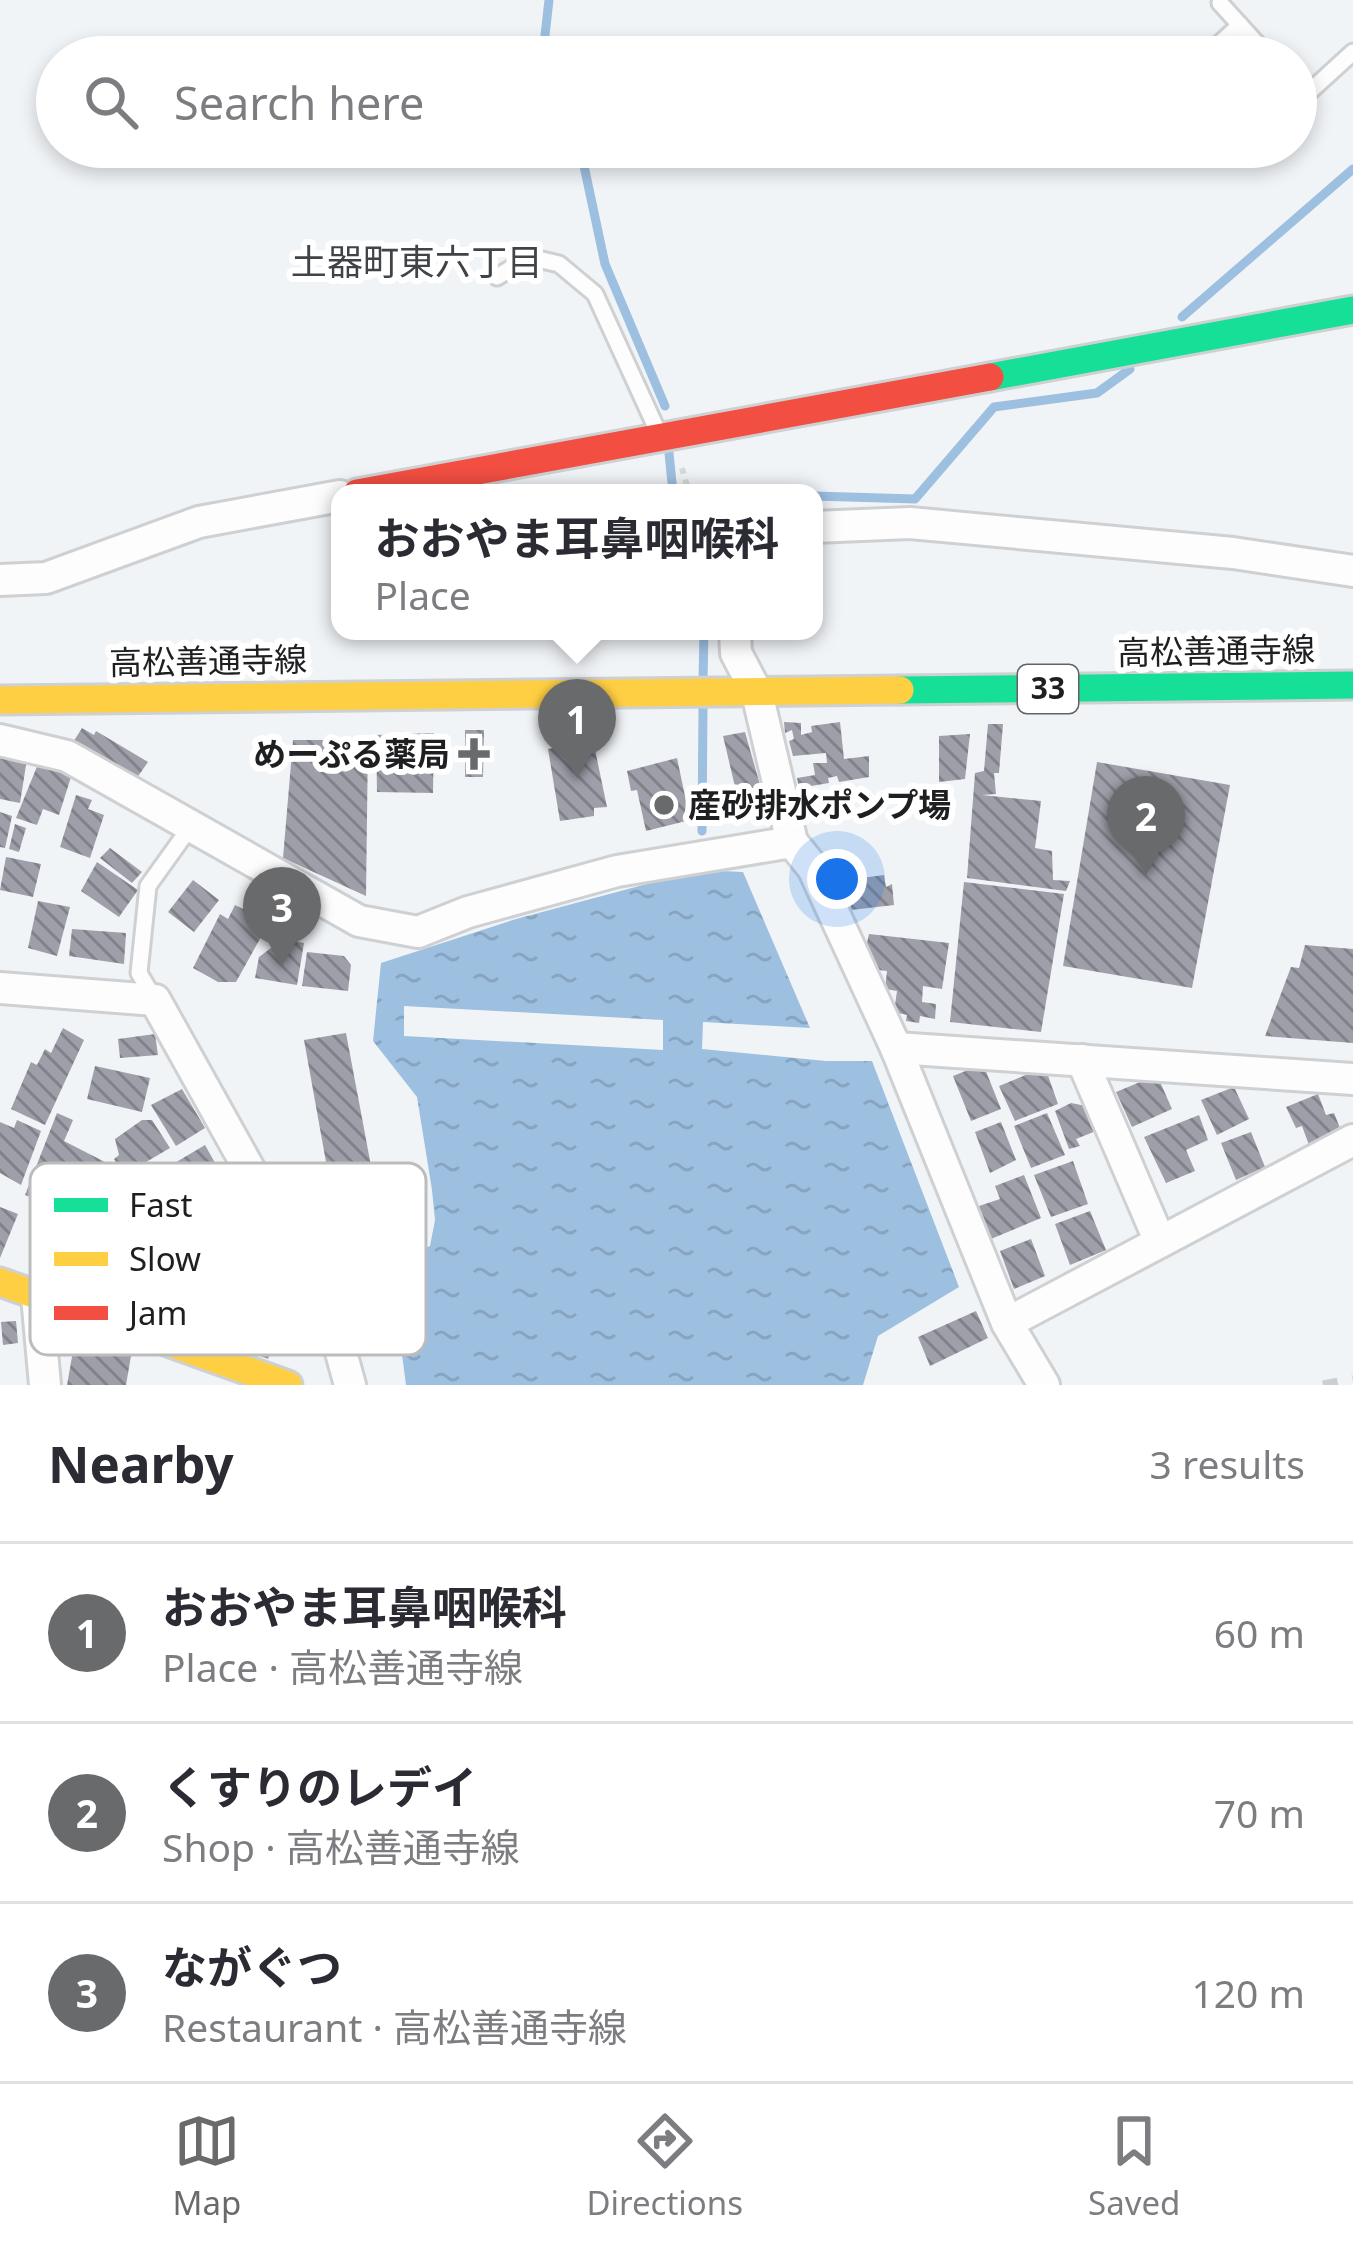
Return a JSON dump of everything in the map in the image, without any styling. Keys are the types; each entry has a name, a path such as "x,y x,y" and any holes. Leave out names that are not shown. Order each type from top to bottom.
{"main road":[{"path":"405,484 1353,310"},
{"name":"高松善通寺線","path":"0,700 1353,685"},
{"path":"0,1282 30,1293"},
{"path":"203,1355 288,1385"}],"street":[{"path":"0,580 46,578 200,522 331,498"},
{"path":"823,527 910,523 1232,553 1353,571"},
{"path":"735,640 792,842 813,868 896,1048 1007,1323 1044,1385"},
{"path":"0,740 68,756 358,921 418,932 468,912 617,871 792,842"},
{"path":"0,988 155,1000 246,1163"},
{"path":"896,1048 1353,1079"},
{"path":"1082,1060 1160,1242"},
{"path":"1007,1323 1353,1140"},
{"path":"42,1355 45,1385"},
{"path":"342,1355 350,1385"}],"lane":[{"path":"1220,3 1250,36"},
{"path":"1228,36 1240,25"},
{"path":"1317,81 1353,52"},
{"path":"497,277 529,257 559,264 596,294 660,437"},
{"path":"155,1000 139,973 148,886 191,826"}],"water":[{"path":"699,870 743,872 810,1028 703,1022 702,1049 872,1061 959,1287 878,1336 863,1385 406,1385 402,1355 426,1355 426,1248 435,1220 417,1097 373,1041 381,963 516,919","holes":["404,1006 663,1020 663,1050 404,1036"]}],"building":[{"path":"784,722 801,723 801,735 812,732 811,726 840,722 844,759 869,756 869,777 839,782 837,776 828,778 829,783 799,788 797,778 815,775 813,763 827,763 826,753 793,756 792,730 785,733"},
{"path":"988,724 1003,724 999,773 994,773 996,794 982,795 1041,801 1035,848 1052,851 1053,880 1070,881 1066,891 967,878 975,773 984,771"},
{"path":"82,728 94,735 96,731 148,762 134,782 72,744"},
{"path":"465,730 484,730 483,777 465,777"},
{"path":"745,732 766,806 741,812 723,736"},
{"path":"434,733 433,793 377,792 376,735"},
{"path":"970,734 965,779 939,782 939,736"},
{"path":"293,740 368,740 366,896 283,858"},
{"path":"593,740 607,807 594,808 594,816 560,821 548,749"},
{"path":"0,754 27,759 20,803 0,799"},
{"name":"産砂排水ポンプ場","path":"677,758 690,820 646,831 637,790 631,791 627,771"},
{"path":"1097,762 1230,785 1192,988 1063,966"},
{"path":"38,764 71,777 59,815 43,809 37,825 16,818"},
{"path":"76,795 92,800 88,809 104,815 90,858 60,847"},
{"path":"0,812 12,816 5,848 0,847"},
{"path":"15,824 26,828 19,852 9,849"},
{"path":"110,848 142,872 132,883 100,858"},
{"path":"6,857 41,864 33,897 0,890"},
{"path":"97,862 138,890 119,917 81,891"},
{"path":"884,875 886,887 892,884 894,905 851,910 847,880"},
{"path":"193,880 219,900 194,932 168,912"},
{"path":"964,882 1064,894 1041,1032 950,1022"},
{"path":"38,901 70,907 57,956 28,948"},
{"path":"235,905 243,909 245,905 271,919 236,982 218,982 193,968 220,914 228,919"},
{"path":"72,929 126,933 124,964 69,956"},
{"path":"869,934 949,943 942,989 923,986 922,1002 936,1004 935,1019 920,1016 919,1023 906,1021 907,1015 894,1012 897,991 885,989 887,971 878,970 866,947"},
{"path":"283,939 304,943 297,985 255,978 259,957"},
{"path":"1305,945 1353,949 1353,1043 1265,1036 1291,967 1299,968"},
{"path":"307,952 344,956 351,965 348,991 302,986"},
{"path":"63,1028 84,1040 45,1125 11,1109 31,1062 37,1065 45,1049 51,1053"},
{"path":"346,1033 370,1163 326,1163 304,1040"},
{"path":"155,1034 158,1055 120,1058 118,1039"},
{"path":"983,1064 1001,1109 971,1121 953,1076"},
{"path":"95,1066 150,1078 142,1112 87,1099"},
{"path":"1045,1067 1058,1104 1015,1121 999,1086"},
{"path":"1157,1075 1172,1109 1132,1127 1116,1092"},
{"path":"1234,1087 1249,1119 1217,1135 1201,1100"},
{"path":"182,1089 205,1128 176,1146 151,1105"},
{"path":"1318,1094 1326,1115 1334,1113 1342,1133 1309,1145 1302,1126 1296,1128 1286,1107"},
{"path":"1071,1103 1086,1106 1096,1131 1076,1139 1080,1146 1069,1149 1055,1111"},
{"path":"57,1113 73,1120 64,1141 105,1162 105,1163 37,1163"},
{"path":"1047,1113 1065,1155 1031,1168 1014,1126"},
{"path":"1199,1115 1208,1140 1186,1150 1195,1171 1166,1183 1144,1137"},
{"path":"17,1120 41,1131 21,1185 0,1173 0,1122 14,1128"},
{"path":"142,1120 152,1120 170,1148 144,1163 116,1163 115,1139"},
{"path":"1001,1122 1016,1160 990,1173 975,1132"},
{"path":"1251,1132 1265,1167 1236,1180 1221,1143"},
{"path":"205,1145 215,1163 175,1163"},
{"path":"1073,1161 1088,1204 1051,1217 1034,1175"},
{"path":"1024,1175 1041,1218 991,1239 976,1207 1000,1199 995,1186"},
{"path":"0,1207 18,1214 0,1258"},
{"path":"1090,1211 1106,1250 1070,1265 1055,1224"},
{"path":"1031,1239 1045,1276 1014,1289 1000,1251"},
{"path":"976,1311 988,1338 930,1366 918,1337"},
{"path":"16,1321 18,1343 3,1345 1,1322"},
{"path":"72,1355 131,1356 126,1385 67,1385"}],"waterway":[{"path":"545,36 549,0"},
{"path":"584,168 605,264 665,406"},
{"path":"1182,317 1353,169"},
{"path":"823,496 915,499 994,407 1097,393 1130,369"},
{"path":"669,453 672,484"},
{"path":"703,680 704,640"},
{"path":"702,831 703,708"}],"railway":[{"path":"1323,1385 1353,1379"}],"traffic: fast":[{"path":"990,377 1353,310"},
{"path":"900,690 1353,685"}],"traffic: slow":[{"path":"0,700 900,690"},
{"path":"0,1282 30,1293"},
{"path":"204,1355 288,1385"}],"traffic: jam":[{"path":"406,484 990,377"}],"place":[{"name":"めーぷる薬局","path":"474,754"},
{"name":"おおやま耳鼻咽喉科","path":"577,778"},
{"name":"産砂排水ポンプ場","path":"664,805"},
{"name":"くすりのレデイ","path":"1146,875"},
{"name":"ながぐつ","path":"282,966"}],"district":[{"name":"土器町東六丁目","path":"417,262"}]}
